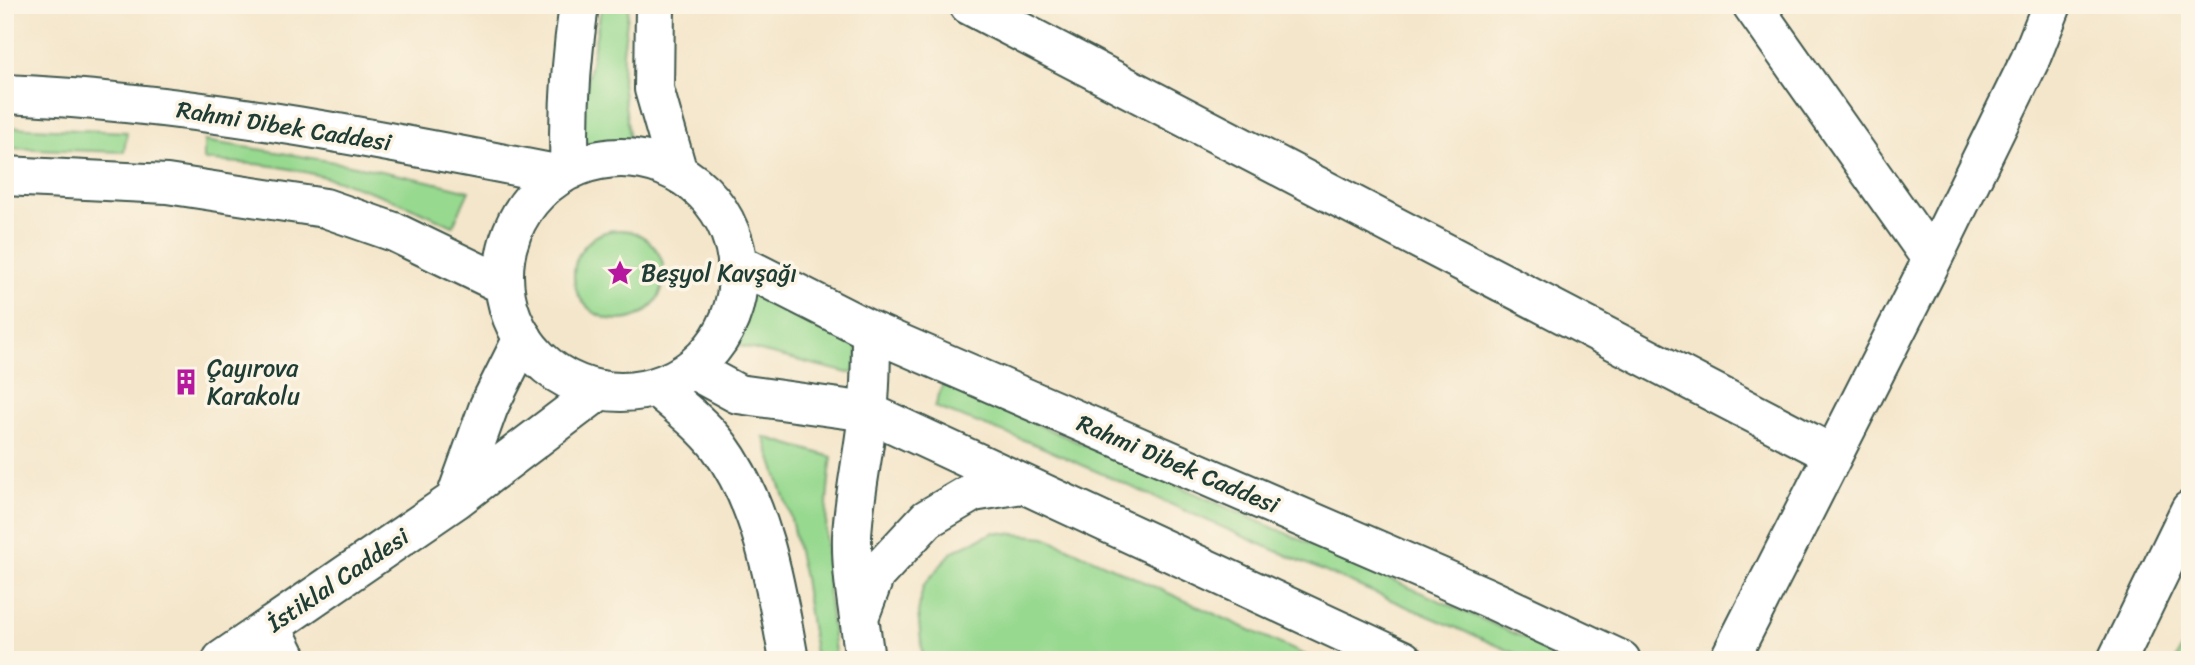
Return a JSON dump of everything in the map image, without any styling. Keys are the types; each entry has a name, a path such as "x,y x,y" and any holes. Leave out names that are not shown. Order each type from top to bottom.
{"main road":[{"path":"565,173 572,48 579,5"},
{"path":"654,5 654,89 678,173"},
{"path":"968,5 1832,454"},
{"path":"1752,5 1932,260"},
{"path":"1729,660 1932,260 2030,60 2052,5"},
{"name":"Rahmi Dibek Caddesi","path":"5,94 74,97 175,108 565,173"},
{"name":"Rahmi Dibek Caddesi","path":"606,159 643,160 678,173 698,187 715,204 728,225 736,248 739,282 732,315 716,345 692,369 656,387 625,393 600,390 564,378 541,360 523,338 510,313 504,285 506,252 517,222 536,195 565,173 606,159"},
{"path":"5,176 167,184 325,208 394,232 504,285"},
{"name":"Rahmi Dibek Caddesi","path":"737,263 871,331 1486,597 1621,660"},
{"path":"865,660 852,540 854,502 868,412 872,365 871,331"},
{"path":"455,500 489,406 523,338"},
{"path":"692,369 738,394 868,412 1403,660"},
{"path":"656,387 719,446 748,495 775,582 789,660"},
{"name":"İstiklal Caddesi","path":"222,660 455,500 600,390"},
{"path":"859,617 875,575 927,519 973,492 1022,484"},
{"path":"2117,660 2190,510"},
{"path":"271,626 288,660"}],"green space":[{"path":"602,5 629,5 622,83 630,141 575,145"},
{"path":"5,127 127,132 124,152 5,148"},
{"path":"204,141 338,163 469,191 453,226 349,184 306,172 275,166 204,160"},
{"path":"619,230 636,234 651,243 660,258 664,275 660,292 651,307 636,316 619,320 602,316 587,307 578,292 574,275 578,258 587,243 602,234"},
{"path":"746,284 818,321 858,349 857,372 848,373 728,343"},
{"path":"943,383 1575,660 1531,660 1037,445 935,407"},
{"path":"764,437 832,457 826,533 836,660 816,660 804,578 790,515"},
{"path":"994,532 1045,537 1316,660 923,660 918,613 923,586 953,551"},
{"path":"2190,629 2190,660 2176,660"}],"place":[{"name":"Beşyol Kavşağı","path":"620,273"},
{"name":"Çayırova Karakolu","path":"186,382"}]}
